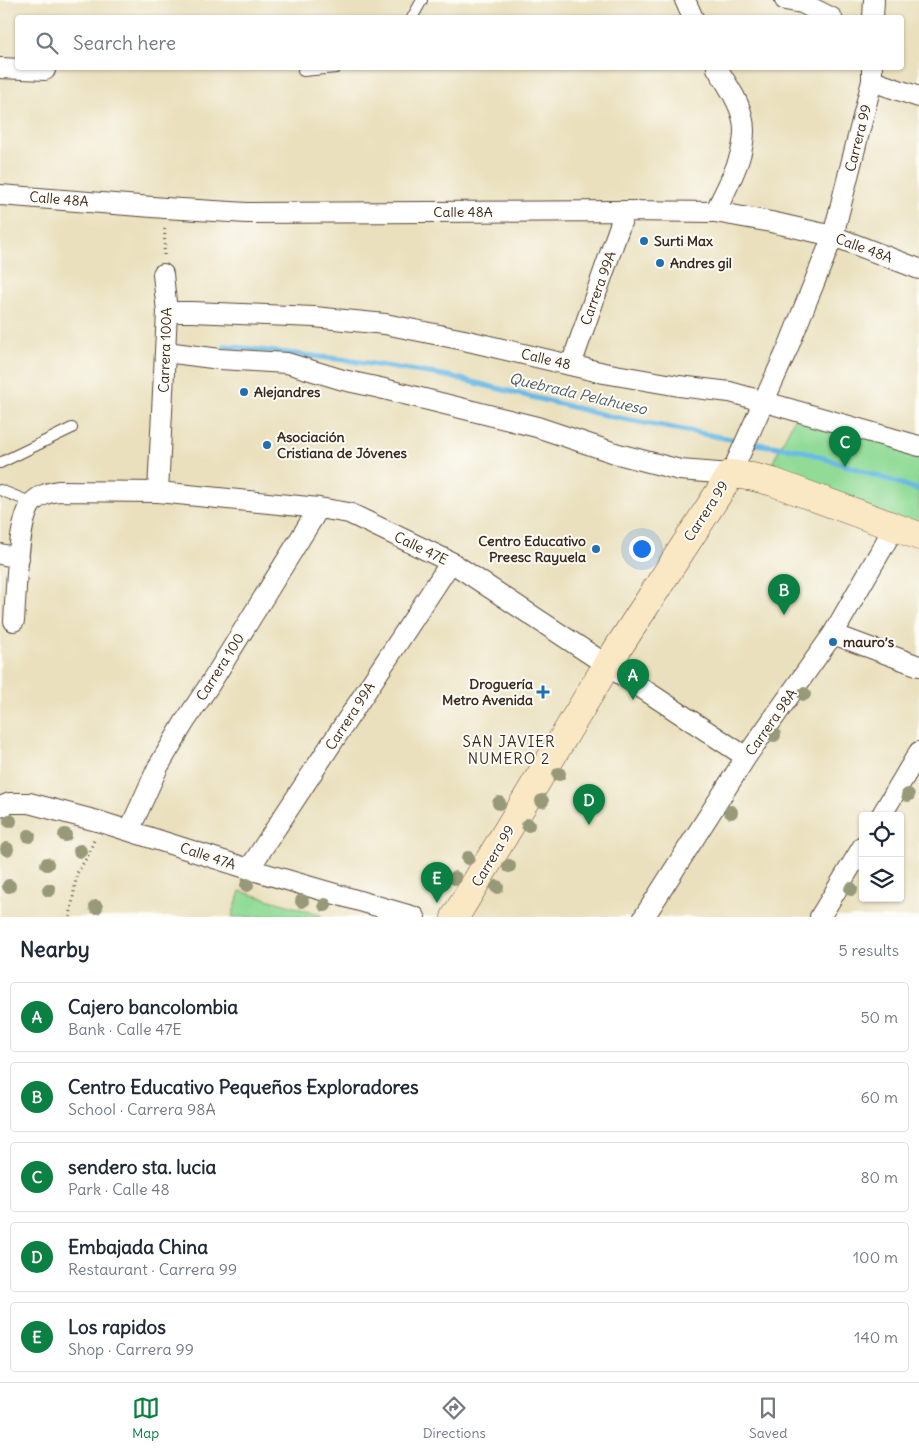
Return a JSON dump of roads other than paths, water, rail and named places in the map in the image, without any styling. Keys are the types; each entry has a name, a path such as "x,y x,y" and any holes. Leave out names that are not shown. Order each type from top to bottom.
{"street":[{"path":"685,0 692,15"},
{"path":"785,0 802,3 826,15"},
{"path":"874,0 874,15"},
{"path":"0,68 15,69"},
{"path":"715,212 735,169 744,139 742,115 719,70"},
{"path":"872,74 919,97"},
{"name":"Carrera 99","path":"455,917 607,665 733,470 788,350 833,236 872,74"},
{"name":"Calle 48A","path":"0,195 247,213 715,212 833,236 919,268"},
{"name":"Carrera 99A","path":"571,365 625,211"},
{"name":"Carrera 100A","path":"158,492 167,312 163,274"},
{"name":"Calle 48","path":"167,312 314,316 385,324 464,340 637,380 730,392 762,406 919,446"},
{"path":"166,352 203,357 287,363 343,380 537,428 618,454 680,470 733,470 773,482 907,531"},
{"name":"Calle 47E","path":"38,498 58,491 158,492 319,508 348,513 451,562 746,757"},
{"path":"14,621 9,556 27,512 38,498"},
{"name":"Carrera 100","path":"129,831 158,767 319,508"},
{"name":"Carrera 98A","path":"644,917 746,757 907,531"},
{"name":"Carrera 99A","path":"249,869 451,562"},
{"path":"833,634 919,666"},
{"path":"883,812 919,752"},
{"name":"Calle 47A","path":"0,807 10,803 29,803 101,822 249,869 415,917"},
{"path":"820,917 859,853"}],"lane":[{"path":"414,15 422,0"},
{"path":"303,71 314,70"},
{"path":"0,463 72,428"},
{"path":"0,490 38,498"}],"waterway":[{"name":"Quebrada Pelahueso","path":"225,346 346,360 448,376 608,416 741,441"},
{"name":"Quebrada Pelahueso","path":"750,443 800,450 919,490"}],"place":[{"name":"Surti Max","path":"644,241"},
{"name":"Andres gil","path":"660,263"},
{"name":"Alejandres","path":"244,392"},
{"name":"Asociación Cristiana de Jóvenes","path":"267,445"},
{"name":"sendero sta. lucia","path":"845,467"},
{"name":"Centro Educativo Preesc Rayuela","path":"596,549"},
{"name":"Centro Educativo Pequeños Exploradores","path":"784,615"},
{"name":"mauro’s","path":"833,642"},
{"name":"Droguería Metro Avenida","path":"543,692"},
{"name":"Cajero bancolombia","path":"633,700"},
{"name":"Embajada China","path":"589,825"},
{"name":"Los rapidos","path":"437,903"}],"district":[{"name":"SAN JAVIER NUMERO 2","path":"509,750"}]}
